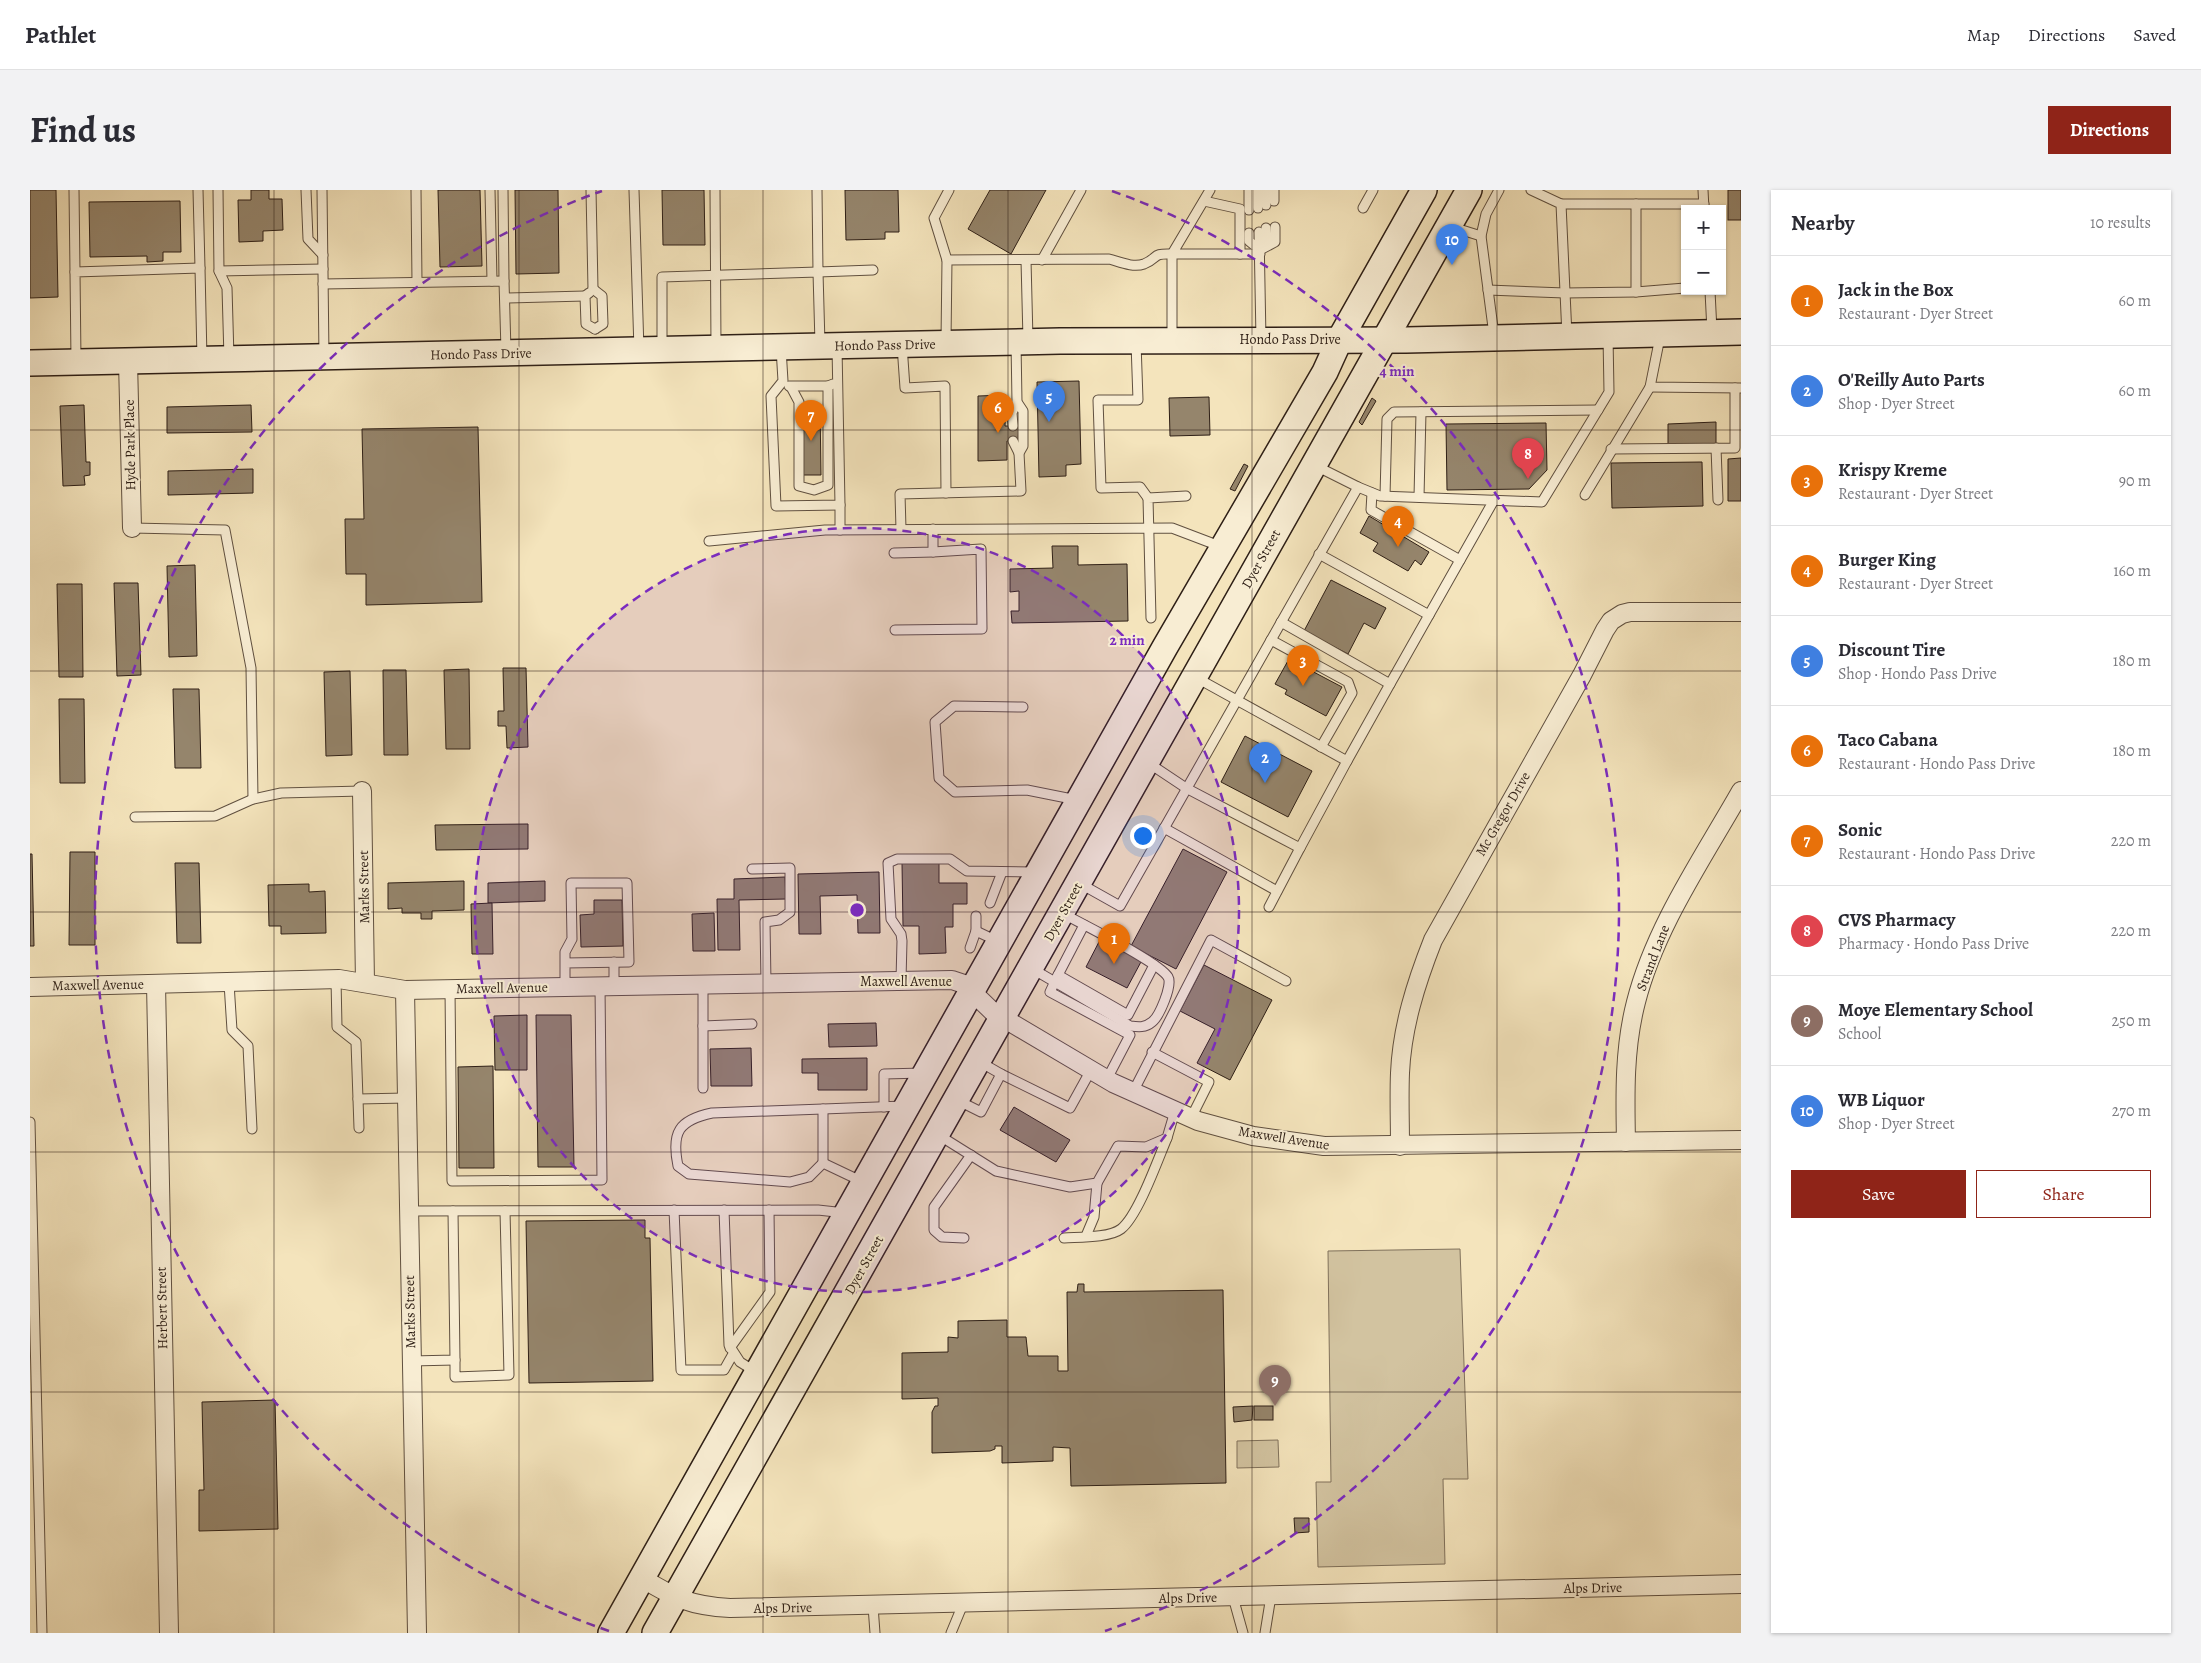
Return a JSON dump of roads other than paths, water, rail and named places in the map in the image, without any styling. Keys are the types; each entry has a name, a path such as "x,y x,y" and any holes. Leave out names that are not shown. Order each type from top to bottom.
{"main road":[{"path":"611,1633 864,1183 896,1106 926,1073 1222,547 1325,372 1340,339 1424,190"},
{"name":"Dyer Street","path":"655,1633 1469,190"},
{"name":"Hondo Pass Drive","path":"30,364 324,356 506,354 596,341 651,351 1136,340 1384,340 1741,332"},
{"path":"1165,648 1197,673"},
{"path":"754,1377 786,1402"}],"street":[{"name":"Hyde Park Place","path":"128,361 132,528"},
{"name":"Mc Gregor Drive","path":"1400,1146 1400,1073 1403,1041 1420,972 1433,940 1582,676 1605,630 1611,621 1622,614 1630,612 1741,612"},
{"name":"Marks Street","path":"362,791 365,983"},
{"name":"Strand Lane","path":"1626,1142 1625,1074 1629,1038 1636,1002 1649,960 1682,893 1741,791"},
{"name":"Maxwell Avenue","path":"30,986 229,983 336,979 405,990 952,980 964,984 972,990 987,1008 1002,1018 1132,1092 1183,1115 1253,1136 1324,1146 1741,1140"},
{"name":"Herbert Street","path":"156,984 169,1633"},
{"name":"Marks Street","path":"405,990 416,1633"},
{"name":"Alps Drive","path":"642,1578 675,1598 712,1607 730,1608 963,1604 1741,1584"}],"lane":[{"path":"74,190 76,362"},
{"path":"198,190 202,359"},
{"path":"218,190 219,271 227,288 229,358"},
{"path":"306,190 308,239 323,255"},
{"path":"322,190 324,356"},
{"path":"416,190 417,282"},
{"path":"490,190 492,281"},
{"path":"503,190 506,354"},
{"path":"505,298 585,296 593,289 591,190"},
{"path":"634,190 651,351"},
{"path":"715,190 716,349"},
{"path":"817,190 818,272 829,347 838,382 840,530"},
{"path":"946,344 947,260 934,218 949,190"},
{"path":"1042,260 1081,190"},
{"path":"1172,340 1172,254 1210,190"},
{"path":"1249,190 1262,206"},
{"path":"1258,190 1262,206"},
{"path":"1262,206 1266,190"},
{"path":"1262,206 1274,190"},
{"path":"1363,208 1372,190"},
{"path":"1495,338 1481,236 1486,214 1499,190"},
{"path":"1531,190 1561,204 1681,205"},
{"path":"1703,190 1704,205"},
{"path":"1204,201 1240,209 1240,254"},
{"path":"1561,204 1567,336"},
{"path":"1636,204 1636,292"},
{"path":"1449,226 1481,236"},
{"path":"947,260 1109,259 1134,265 1145,263 1158,254 1240,254 1260,252 1275,242 1262,230 1250,240 1260,252 1260,340"},
{"path":"1013,426 1012,413 1017,402 1022,342 1026,260"},
{"path":"75,272 200,268"},
{"path":"219,271 323,269"},
{"path":"651,351 662,276 873,270"},
{"path":"323,284 504,280"},
{"path":"1488,290 1565,293 1636,292 1681,288"},
{"path":"593,289 602,296 603,324 596,341"},
{"path":"1710,295 1712,333"},
{"path":"585,296 586,324 596,341"},
{"path":"1585,495 1650,387 1661,334"},
{"path":"1314,465 1358,487 1385,496 1542,502 1609,392 1608,336"},
{"path":"1136,340 1138,400 1098,400 1101,488 1140,487 1148,498 1151,618"},
{"path":"902,345 905,388 945,386 946,493"},
{"path":"781,348 787,384 799,402 799,486 814,490 828,485 828,386"},
{"path":"838,382 828,386 787,384 771,396 776,506 840,505"},
{"path":"1611,449 1735,448 1738,436 1738,388 1650,387"},
{"path":"1017,402 1022,411 1023,446 1019,453"},
{"path":"1385,496 1387,419 1394,412 1598,410"},
{"path":"1418,498 1422,412"},
{"path":"901,530 900,494 1021,491 1019,453 1013,441"},
{"path":"1716,448 1718,500"},
{"path":"1079,882 1120,906 1358,487"},
{"path":"1372,493 1371,510 1460,560"},
{"path":"1148,498 1186,496"},
{"path":"1269,907 1390,684 1494,500"},
{"path":"132,528 225,530 251,668 253,799"},
{"path":"708,541 840,530 1172,528 1222,547"},
{"path":"933,529 933,552"},
{"path":"894,553 980,549 982,629 895,630"},
{"path":"1320,554 1429,615"},
{"path":"1281,622 1390,684"},
{"path":"1271,640 1348,682 1352,693 1322,747"},
{"path":"1197,673 1237,700 1347,762"},
{"path":"1024,707 954,706 935,722 939,778 955,792 1027,790 1080,800"},
{"path":"1147,762 1186,788 1300,848"},
{"path":"135,817 214,816 253,799 281,793 362,791"},
{"path":"1164,828 1278,891"},
{"path":"901,980 902,941 901,934 891,919 888,863 897,859 950,859 967,871 1038,873"},
{"path":"752,869 790,868 790,912 779,920 765,922 766,983"},
{"path":"990,903 1002,872"},
{"path":"565,962 629,962 628,883 571,883 572,939 565,952 565,962 565,987"},
{"path":"1056,979 1130,1026 1141,1027 1153,1022 1170,987 1168,977 1154,965 1062,913"},
{"path":"970,948 976,931 976,916"},
{"path":"1084,925 1050,992 1130,1035 1107,1079"},
{"path":"976,931 999,942"},
{"path":"1132,1092 1211,940 1286,981"},
{"path":"450,989 452,1181 602,1180 607,986 614,962"},
{"path":"1031,968 1128,1015 1154,965"},
{"path":"336,979 337,1027 356,1042 359,1128"},
{"path":"229,983 232,1030 248,1046 252,1129"},
{"path":"703,984 703,1088"},
{"path":"703,1026 752,1024"},
{"path":"1064,1238 1101,1235 1121,1229 1136,1208 1167,1138 1209,1082 1152,1052"},
{"path":"978,1062 1070,1108 1091,1070"},
{"path":"823,1109 823,1162 809,1177 790,1182 721,1178 689,1174 678,1166 674,1148 680,1129 691,1118 712,1113 896,1106 884,1074 926,1073"},
{"path":"956,1100 980,1112 1001,1074"},
{"path":"358,1098 406,1098"},
{"path":"30,1122 42,1633"},
{"path":"937,1134 996,1171 1070,1187 1097,1183"},
{"path":"1086,1236 1094,1217 1097,1183 1118,1146 1146,1147 1167,1138"},
{"path":"964,1238 942,1237 934,1230 934,1207 971,1155"},
{"path":"823,1162 864,1183"},
{"path":"674,1210 681,1370 724,1370 732,1351 770,1292 770,1210"},
{"path":"724,1210 728,1332 732,1351 754,1377"},
{"path":"408,1212 818,1210 846,1214"},
{"path":"453,1211 455,1377 509,1375 505,1211"},
{"path":"411,1361 455,1360"},
{"path":"1265,1633 1271,1596"},
{"path":"1233,1597 1243,1633"},
{"path":"951,1633 963,1604"},
{"path":"873,1606 875,1633"}],"place":[{"name":"WB Liquor","path":"1452,265"},
{"name":"Discount Tire","path":"1049,422"},
{"name":"Taco Cabana","path":"998,433"},
{"name":"Sonic","path":"811,441"},
{"name":"CVS Pharmacy","path":"1528,479"},
{"name":"Burger King","path":"1398,547"},
{"name":"Krispy Kreme","path":"1303,686"},
{"name":"O'Reilly Auto Parts","path":"1265,783"},
{"name":"Jack in the Box","path":"1114,964"},
{"name":"Moye Elementary School","path":"1275,1406"}]}
